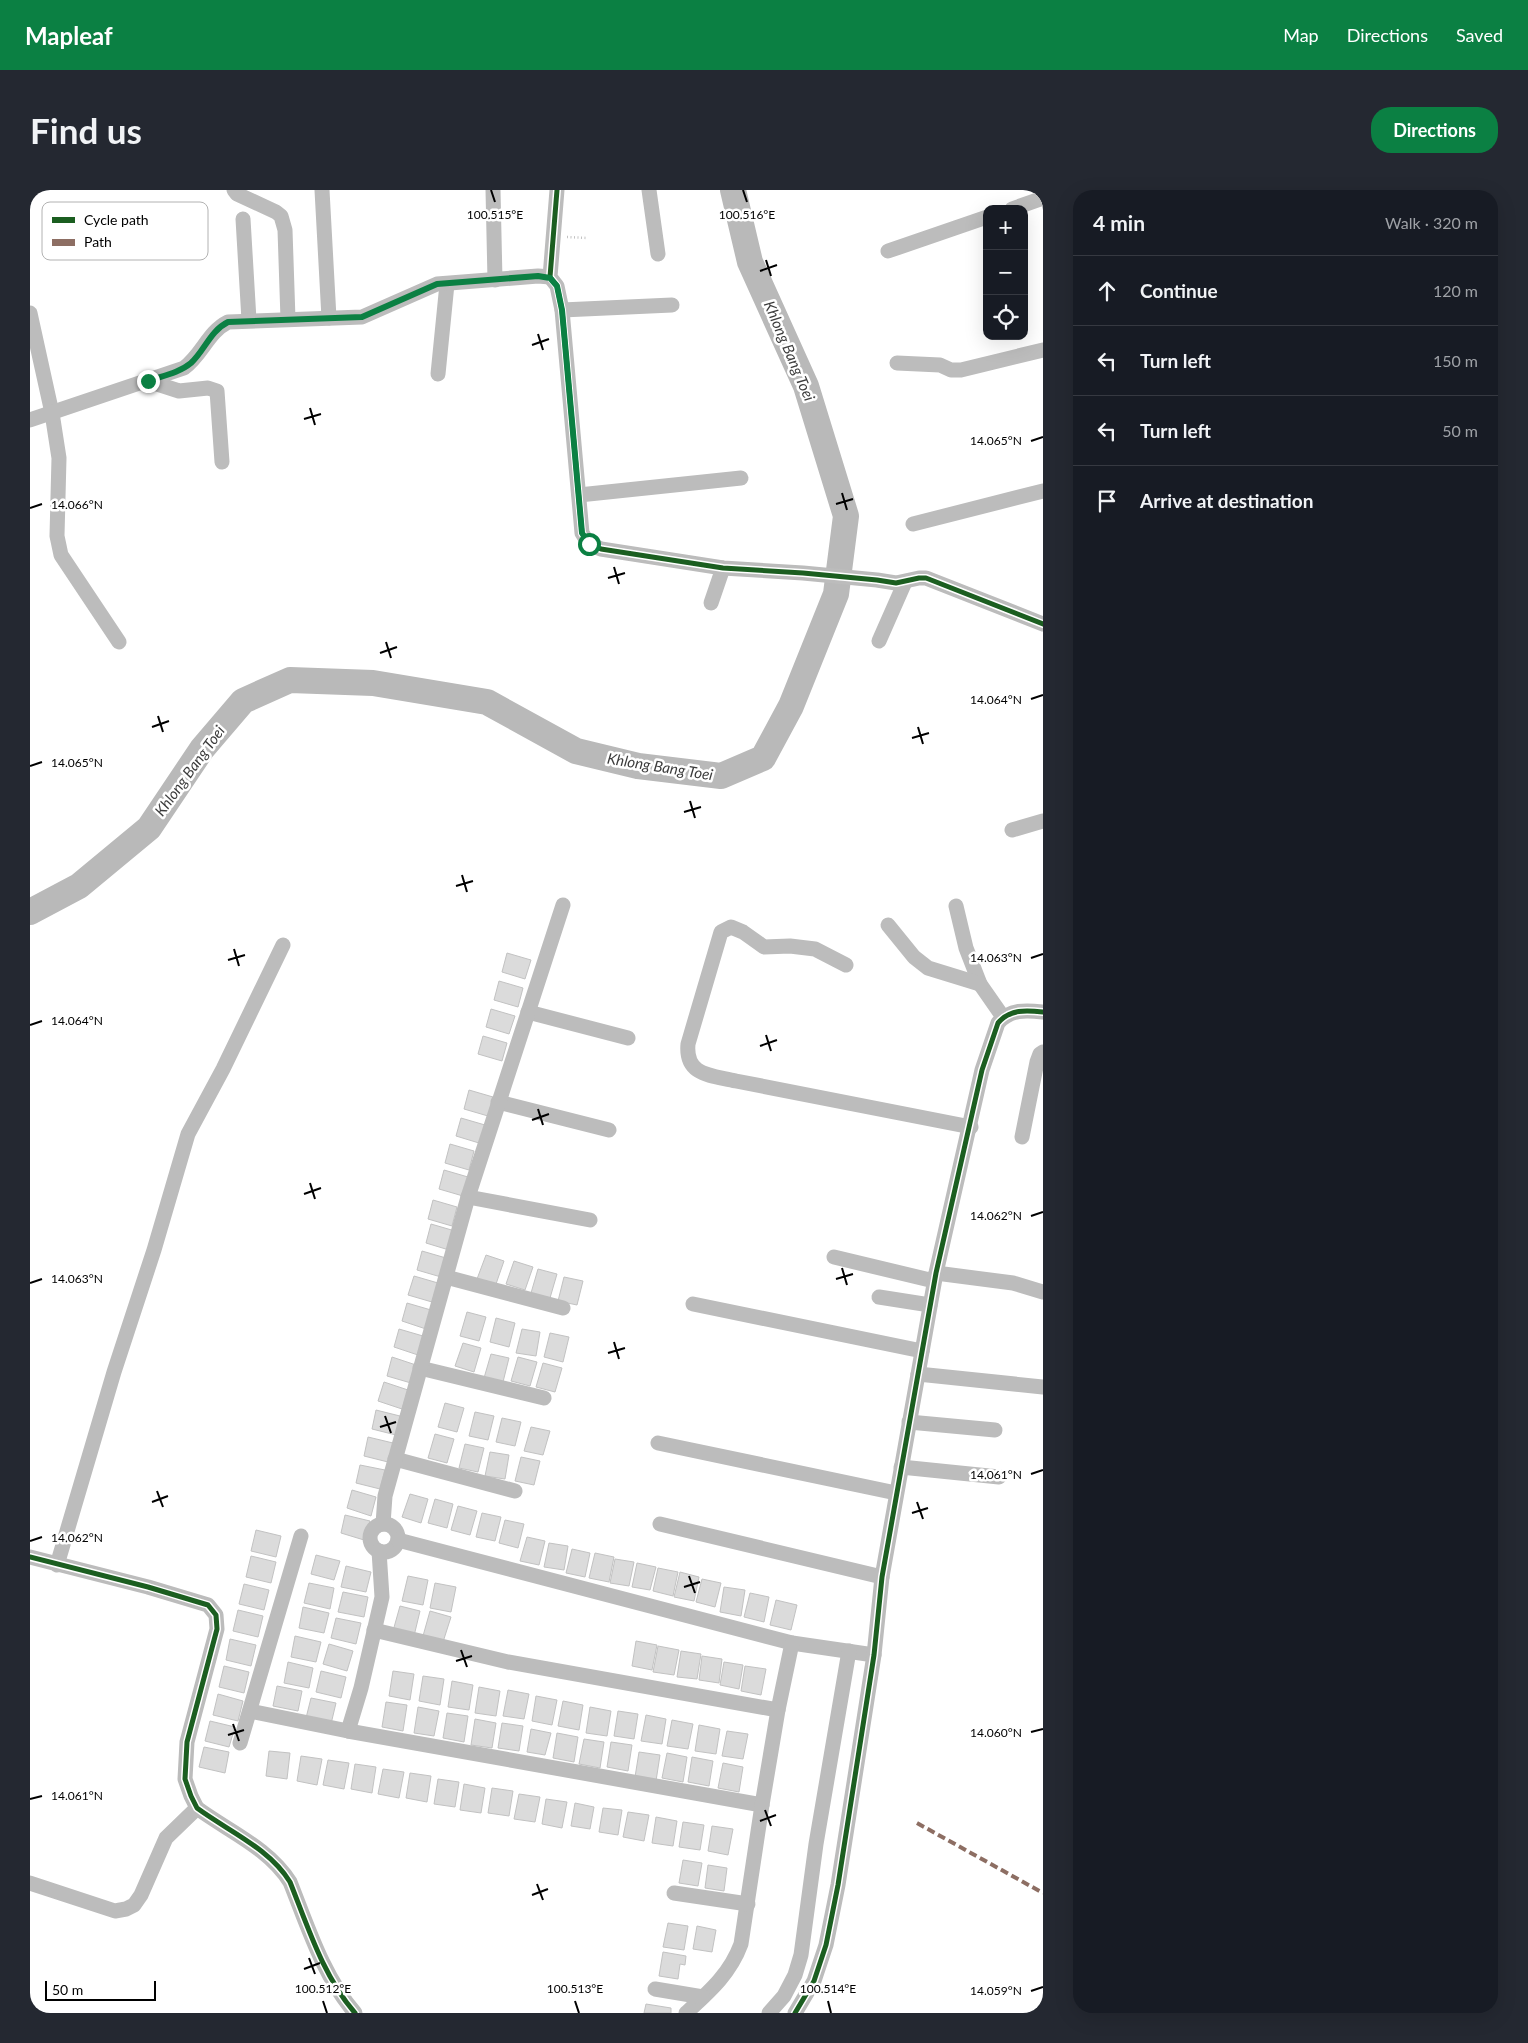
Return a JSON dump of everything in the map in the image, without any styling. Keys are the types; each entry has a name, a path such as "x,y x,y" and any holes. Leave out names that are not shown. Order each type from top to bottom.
{"street":[{"path":"234,190 237,194 276,212 283,221 286,230 288,319"},
{"path":"322,190 329,318"},
{"path":"493,190 495,280"},
{"path":"550,278 557,190"},
{"path":"649,190 658,254"},
{"path":"1023,205 1043,198"},
{"path":"243,219 249,320"},
{"path":"888,251 983,219"},
{"path":"30,420 175,372 192,362 218,327 228,322 362,317 437,284 538,276 550,278 557,286 562,310 582,533 589,544 600,549 723,568 803,573 896,583 920,578 933,579 1043,624"},
{"path":"438,374 447,284"},
{"path":"562,310 672,305"},
{"path":"30,313 52,413 59,458 57,536 61,555 119,642"},
{"path":"898,363 940,365 952,370 961,370 1043,350"},
{"path":"148,381 179,391 208,388 217,391 222,462"},
{"path":"579,495 741,478"},
{"path":"913,524 1043,491"},
{"path":"711,603 723,568"},
{"path":"879,641 906,582"},
{"path":"1012,830 1043,821"},
{"path":"384,1524 385,1496 468,1197 563,905"},
{"path":"956,906 966,948 980,984 1003,1017"},
{"path":"888,925 914,957 928,968 980,984"},
{"path":"846,965 815,949 790,946 764,947 743,932 731,927 722,932 688,1044 687,1055 689,1063 694,1069 736,1082 970,1127"},
{"path":"57,1565 114,1372 154,1250 188,1134 223,1069 283,945"},
{"path":"795,2013 814,1981 826,1945 838,1885 874,1655 882,1577 896,1493 935,1277 982,1070 998,1023 1003,1017 1013,1012 1026,1010 1043,1012"},
{"path":"528,1012 628,1038"},
{"path":"1022,1137 1037,1062 1040,1054 1043,1052"},
{"path":"498,1102 609,1130"},
{"path":"468,1197 590,1220"},
{"path":"834,1257 935,1277 1013,1283 1043,1292"},
{"path":"446,1277 563,1308"},
{"path":"879,1297 930,1305"},
{"path":"693,1304 922,1351"},
{"path":"420,1368 544,1398"},
{"path":"918,1374 1043,1387"},
{"path":"909,1422 995,1430"},
{"path":"658,1443 896,1493"},
{"path":"395,1459 516,1491"},
{"path":"901,1466 999,1477"},
{"path":"384,1524 395,1528 398,1540 391,1550 379,1551 374,1547 370,1536 372,1530 384,1524"},
{"path":"660,1524 882,1577"},
{"path":"240,1744 301,1536"},
{"path":"398,1540 792,1643 874,1655"},
{"path":"348,1731 361,1688 382,1597 379,1551"},
{"path":"30,1557 148,1587 208,1605 216,1615 217,1629 187,1742 185,1778 191,1796 198,1808 271,1858 283,1871 290,1882 329,1975 343,1999 356,2013"},
{"path":"374,1630 508,1662 778,1710"},
{"path":"686,2013 720,1981 735,1961 742,1944 762,1805 778,1710 792,1643"},
{"path":"770,2013 784,1996 795,1975 801,1954 816,1844 849,1651"},
{"path":"250,1711 348,1731 762,1805"},
{"path":"30,1883 115,1911 126,1909 134,1905 141,1894 166,1838 198,1808"},
{"path":"674,1893 748,1904"},
{"path":"655,1989 703,1997"}],"path":[{"path":"553,236 588,238"}],"building":[{"path":"507,953 531,960 525,979 502,972"},
{"path":"499,981 523,988 518,1007 494,1000"},
{"path":"491,1009 515,1016 509,1034 486,1027"},
{"path":"483,1036 507,1043 502,1061 478,1054"},
{"path":"469,1090 493,1097 488,1116 464,1109"},
{"path":"461,1118 485,1125 479,1143 456,1136"},
{"path":"450,1144 474,1151 469,1170 445,1163"},
{"path":"444,1170 468,1177 463,1196 439,1189"},
{"path":"433,1200 457,1207 452,1226 428,1219"},
{"path":"431,1224 455,1231 449,1250 426,1243"},
{"path":"422,1251 446,1258 441,1277 417,1270"},
{"path":"486,1255 504,1261 496,1284 477,1279"},
{"path":"514,1261 533,1267 525,1290 506,1284"},
{"path":"538,1269 557,1274 550,1298 531,1293"},
{"path":"414,1276 438,1283 432,1302 408,1295"},
{"path":"564,1277 583,1281 577,1305 558,1301"},
{"path":"407,1303 431,1310 426,1329 402,1321"},
{"path":"467,1312 486,1317 479,1341 460,1336"},
{"path":"496,1318 515,1323 509,1347 490,1342"},
{"path":"399,1329 423,1336 418,1355 394,1347"},
{"path":"522,1329 540,1332 536,1356 516,1353"},
{"path":"550,1333 569,1337 563,1362 544,1357"},
{"path":"463,1343 481,1348 474,1372 455,1366"},
{"path":"491,1354 509,1358 503,1382 484,1378"},
{"path":"392,1357 416,1365 411,1383 387,1376"},
{"path":"518,1357 537,1362 530,1386 511,1381"},
{"path":"543,1363 562,1368 555,1392 536,1387"},
{"path":"384,1382 408,1390 402,1409 378,1401"},
{"path":"445,1403 464,1408 457,1432 438,1427"},
{"path":"376,1410 400,1416 396,1435 372,1429"},
{"path":"475,1412 494,1416 488,1440 469,1436"},
{"path":"502,1418 521,1422 515,1446 496,1442"},
{"path":"531,1427 550,1431 543,1455 524,1451"},
{"path":"435,1434 454,1439 447,1463 428,1458"},
{"path":"368,1437 393,1443 388,1462 364,1456"},
{"path":"465,1444 484,1448 478,1472 459,1468"},
{"path":"490,1452 509,1455 505,1479 485,1476"},
{"path":"521,1457 540,1461 534,1485 515,1481"},
{"path":"360,1465 385,1470 380,1489 356,1483"},
{"path":"352,1490 376,1497 371,1516 347,1508"},
{"path":"410,1494 428,1499 421,1523 402,1517"},
{"path":"435,1499 453,1504 447,1528 428,1523"},
{"path":"458,1506 477,1511 470,1535 451,1530"},
{"path":"482,1513 501,1517 495,1541 476,1537"},
{"path":"345,1515 370,1521 364,1540 341,1533"},
{"path":"505,1520 524,1524 518,1548 499,1543"},
{"path":"256,1530 281,1536 276,1557 251,1551"},
{"path":"527,1537 545,1541 539,1565 520,1561"},
{"path":"549,1543 568,1546 564,1570 544,1567"},
{"path":"572,1549 590,1553 585,1577 566,1573"},
{"path":"595,1553 614,1557 609,1582 589,1578"},
{"path":"316,1555 340,1561 334,1580 311,1574"},
{"path":"251,1556 276,1562 271,1583 246,1577"},
{"path":"615,1559 634,1562 629,1586 610,1583"},
{"path":"637,1563 656,1567 650,1590 632,1587"},
{"path":"346,1566 371,1572 366,1592 341,1587"},
{"path":"658,1568 678,1572 673,1596 653,1591"},
{"path":"680,1572 699,1577 694,1601 674,1597"},
{"path":"408,1576 428,1580 423,1605 402,1601"},
{"path":"702,1579 721,1583 715,1607 696,1602"},
{"path":"309,1583 334,1588 330,1609 304,1603"},
{"path":"435,1583 456,1587 451,1612 430,1608"},
{"path":"244,1584 269,1590 264,1610 239,1604"},
{"path":"724,1587 745,1590 741,1616 720,1612"},
{"path":"343,1592 368,1597 364,1617 338,1612"},
{"path":"750,1593 769,1597 764,1622 744,1617"},
{"path":"776,1600 797,1605 791,1630 770,1625"},
{"path":"400,1606 420,1611 414,1636 393,1631"},
{"path":"303,1607 329,1613 324,1633 299,1628"},
{"path":"238,1610 263,1616 258,1637 233,1631"},
{"path":"430,1611 451,1617 443,1642 423,1636"},
{"path":"336,1618 361,1623 356,1644 331,1638"},
{"path":"295,1636 321,1642 316,1662 291,1657"},
{"path":"230,1639 256,1645 251,1666 226,1660"},
{"path":"636,1641 657,1645 652,1670 632,1666"},
{"path":"329,1644 353,1651 347,1671 323,1664"},
{"path":"658,1646 679,1650 674,1675 653,1672"},
{"path":"681,1651 701,1654 697,1679 677,1677"},
{"path":"702,1656 722,1659 719,1683 699,1680"},
{"path":"288,1662 313,1668 309,1688 284,1683"},
{"path":"724,1662 743,1665 739,1689 720,1685"},
{"path":"224,1666 249,1672 244,1693 219,1687"},
{"path":"745,1666 766,1669 761,1695 741,1691"},
{"path":"321,1671 346,1677 341,1698 316,1692"},
{"path":"393,1671 414,1674 410,1700 389,1696"},
{"path":"423,1676 444,1679 440,1705 419,1701"},
{"path":"452,1681 473,1685 469,1710 448,1707"},
{"path":"277,1686 302,1691 298,1711 273,1706"},
{"path":"479,1687 500,1691 496,1716 475,1713"},
{"path":"508,1690 529,1694 524,1719 503,1716"},
{"path":"218,1694 243,1701 238,1721 213,1715"},
{"path":"536,1696 557,1700 552,1725 532,1721"},
{"path":"311,1698 336,1703 331,1724 306,1718"},
{"path":"563,1701 583,1705 579,1730 558,1726"},
{"path":"386,1702 407,1705 403,1731 382,1727"},
{"path":"418,1707 439,1711 434,1736 414,1733"},
{"path":"590,1707 611,1711 607,1736 586,1733"},
{"path":"618,1711 638,1714 634,1739 614,1736"},
{"path":"447,1713 468,1716 464,1742 443,1738"},
{"path":"646,1715 666,1719 662,1744 641,1741"},
{"path":"475,1719 496,1723 492,1748 471,1745"},
{"path":"672,1720 693,1724 688,1749 667,1746"},
{"path":"210,1721 235,1727 229,1747 205,1741"},
{"path":"502,1723 523,1726 519,1751 498,1748"},
{"path":"699,1725 720,1729 716,1754 695,1751"},
{"path":"531,1729 551,1733 545,1755 527,1752"},
{"path":"727,1731 748,1734 743,1759 722,1756"},
{"path":"557,1733 578,1737 574,1762 553,1758"},
{"path":"584,1739 604,1742 600,1768 579,1764"},
{"path":"611,1742 632,1745 628,1771 607,1767"},
{"path":"204,1747 229,1752 225,1773 199,1767"},
{"path":"269,1751 290,1753 287,1779 266,1776"},
{"path":"639,1752 660,1755 656,1781 635,1777"},
{"path":"667,1753 687,1757 683,1782 662,1778"},
{"path":"301,1756 322,1759 317,1785 297,1781"},
{"path":"692,1757 713,1761 709,1786 688,1782"},
{"path":"328,1760 349,1763 344,1789 323,1785"},
{"path":"723,1763 743,1767 739,1792 718,1788"},
{"path":"355,1764 376,1767 372,1793 351,1789"},
{"path":"383,1769 404,1772 399,1798 378,1794"},
{"path":"410,1773 431,1776 427,1802 406,1798"},
{"path":"438,1779 459,1782 455,1807 434,1804"},
{"path":"464,1784 485,1788 481,1813 460,1810"},
{"path":"492,1788 513,1791 509,1816 488,1813"},
{"path":"519,1794 540,1797 535,1822 514,1819"},
{"path":"546,1799 567,1802 562,1828 542,1824"},
{"path":"575,1803 594,1807 590,1829 571,1826"},
{"path":"603,1808 622,1810 618,1835 599,1832"},
{"path":"628,1812 649,1815 644,1841 623,1837"},
{"path":"656,1817 677,1821 673,1846 652,1843"},
{"path":"683,1822 704,1825 700,1850 679,1847"},
{"path":"712,1826 733,1829 728,1855 708,1851"},
{"path":"683,1860 702,1863 698,1886 679,1883"},
{"path":"708,1865 727,1868 724,1891 705,1888"},
{"path":"668,1923 688,1926 684,1950 663,1947"},
{"path":"697,1926 716,1930 712,1952 693,1949"},
{"path":"663,1952 686,1956 685,1965 680,1964 678,1979 659,1976"},
{"path":"646,2004 671,2008 671,2013 644,2013"}],"waterway":[{"name":"Khlong Bang Toei","path":"30,912 79,886 149,828 202,749 243,701 290,680 373,683 487,702 576,751 638,766 721,776 763,758 791,706 836,594 846,516 806,386 750,262 733,190"}],"marked path":[{"path":"917,1823 1043,1893"}],"cycle path":[{"path":"557,190 550,277 557,286 562,310 582,533 589,544 601,549 723,568 803,573 896,583 926,578 1043,624"},
{"path":"795,2013 814,1981 826,1945 838,1885 874,1655 882,1577 936,1273 982,1070 998,1023 1003,1018 1019,1012 1043,1012"},
{"path":"30,1557 148,1587 208,1605 216,1615 217,1629 187,1742 185,1779 197,1808 260,1850 271,1859 290,1882 325,1967 344,1999 355,2013"}],"route":[{"path":"148,381 184,368 192,362 218,327 228,322 362,317 437,284 538,276 550,278 557,286 562,310 582,533 589,544"}]}
